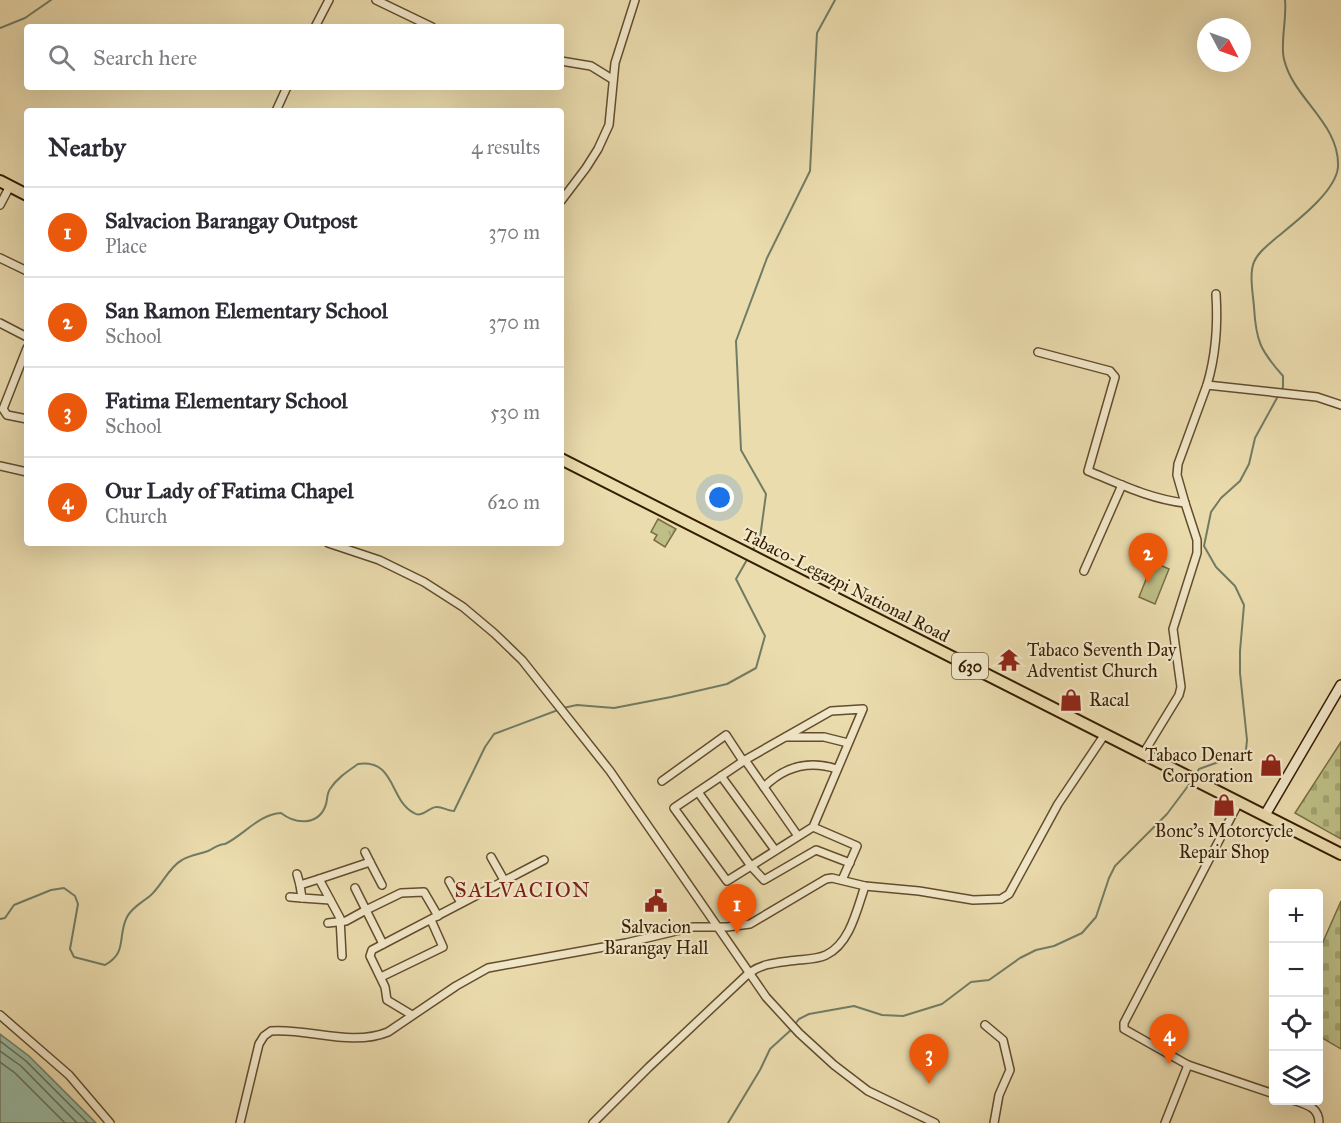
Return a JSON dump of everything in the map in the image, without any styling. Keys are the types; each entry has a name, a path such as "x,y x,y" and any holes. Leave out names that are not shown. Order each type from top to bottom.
{"main road":[{"path":"5,184 24,194"},
{"name":"Tabaco-Legazpi National Road","path":"564,461 1341,854"}],"street":[{"path":"317,24 329,0"},
{"path":"376,0 426,24"},
{"path":"564,197 586,168 609,125 612,79 623,34 635,0"},
{"path":"564,62 591,66 612,79"},
{"path":"277,108 286,90"},
{"path":"0,206 5,184"},
{"path":"0,258 24,270"},
{"path":"1143,754 1179,695 1181,687 1173,629 1197,553 1197,540 1177,475 1178,464 1207,385 1215,353 1216,294"},
{"path":"0,323 24,335"},
{"path":"1038,352 1110,371 1115,376 1088,471 1163,501 1185,503"},
{"path":"24,356 3,409 7,415 24,418"},
{"path":"1207,385 1317,397 1341,405"},
{"path":"0,466 24,470"},
{"path":"1084,571 1122,485"},
{"path":"336,546 388,565 424,582 463,607 522,660 610,771 766,997 799,1033 834,1065 868,1091 935,1123"},
{"path":"1265,815 1341,685"},
{"path":"863,709 848,744 813,826 727,881 674,808 744,761 831,711 863,709"},
{"path":"240,1123 259,1044 271,1031 376,1037 388,1032 472,976 488,968 626,943 693,927 750,924 826,879 832,878 865,886 919,891 973,900 1001,899 1009,894 1058,804 1105,734"},
{"path":"662,781 726,735 798,836"},
{"path":"785,737 824,737 848,744"},
{"path":"764,787 774,776 792,768 810,764 837,769"},
{"path":"721,776 776,850"},
{"path":"698,792 751,866 764,880 816,850 849,863"},
{"path":"1239,802 1124,1023 1124,1029 1188,1065 1269,1092"},
{"path":"813,826 857,846 842,880"},
{"path":"365,852 382,885"},
{"path":"491,856 504,880"},
{"path":"412,1015 387,1000 385,987 370,956 372,950 544,860"},
{"path":"300,885 370,862"},
{"path":"297,874 302,898"},
{"path":"319,879 340,918 342,956"},
{"path":"449,881 461,903"},
{"path":"593,1123 749,973 770,963 825,956 835,950 851,924 865,886"},
{"path":"355,888 382,944"},
{"path":"328,924 346,921 401,893 424,892 443,946 381,977"},
{"path":"290,897 330,900"},
{"path":"0,1016 69,1076 111,1123"},
{"path":"986,1025 1003,1040 1010,1070 999,1095 994,1123"},
{"path":"1165,1123 1188,1065"},
{"path":"1304,1105 1316,1109 1319,1114 1319,1123"}],"green space":[{"path":"658,519 676,529 665,547 654,540 657,535 651,532"},
{"path":"1153,562 1169,569 1155,604 1139,597"},
{"path":"1341,742 1341,839 1295,813"},
{"path":"1341,901 1341,1049 1323,1038 1323,942"}],"water":[{"path":"0,1034 29,1056 96,1123 0,1123"}],"waterway":[{"path":"0,28 25,18 51,0"},
{"path":"751,553 760,538 766,494 741,450 736,341 767,258 810,171 817,33 835,0"},
{"path":"1194,777 1199,769 1241,754 1246,750 1240,673 1244,605 1235,586 1216,567 1204,546 1211,512 1221,498 1240,481 1249,464 1255,438 1283,387 1283,376 1264,352 1258,337 1252,284 1253,267 1256,258 1264,249 1303,216 1330,187 1336,177 1338,167 1337,151 1332,137 1297,87 1284,59 1285,0"},
{"path":"563,708 577,705 614,708 671,697 727,684 756,668 765,636 736,579 748,558"},
{"path":"0,919 5,918 14,905 51,890 64,888 75,896 78,904 70,949 74,957 105,965 117,955 129,913 151,895 173,867 182,860 225,844 273,814 281,813 299,821 317,818 325,807 333,785 358,764 370,764 386,774 400,799 414,813 422,814 438,807 454,811 485,747 494,734 558,710"},
{"path":"795,1024 809,1014 854,1006 882,1015 903,1016 942,1004 971,982 989,980 1020,958 1082,933 1096,917 1115,866 1167,814 1191,782"},
{"path":"728,1123 770,1049 792,1029"}],"place":[{"name":"San Ramon Elementary School","path":"1148,583"},
{"name":"Tabaco Seventh Day Adventist Church","path":"1009,660"},
{"name":"Racal","path":"1071,700"},
{"name":"Tabaco Denart Corporation","path":"1271,765"},
{"name":"Bonc's Motorcycle Repair Shop","path":"1224,805"},
{"name":"Salvacion Barangay Hall","path":"656,901"},
{"name":"Salvacion Barangay Outpost","path":"737,934"},
{"name":"Our Lady of Fatima Chapel","path":"1169,1064"},
{"name":"Fatima Elementary School","path":"929,1084"}],"district":[{"name":"SALVACION","path":"523,890"}]}
